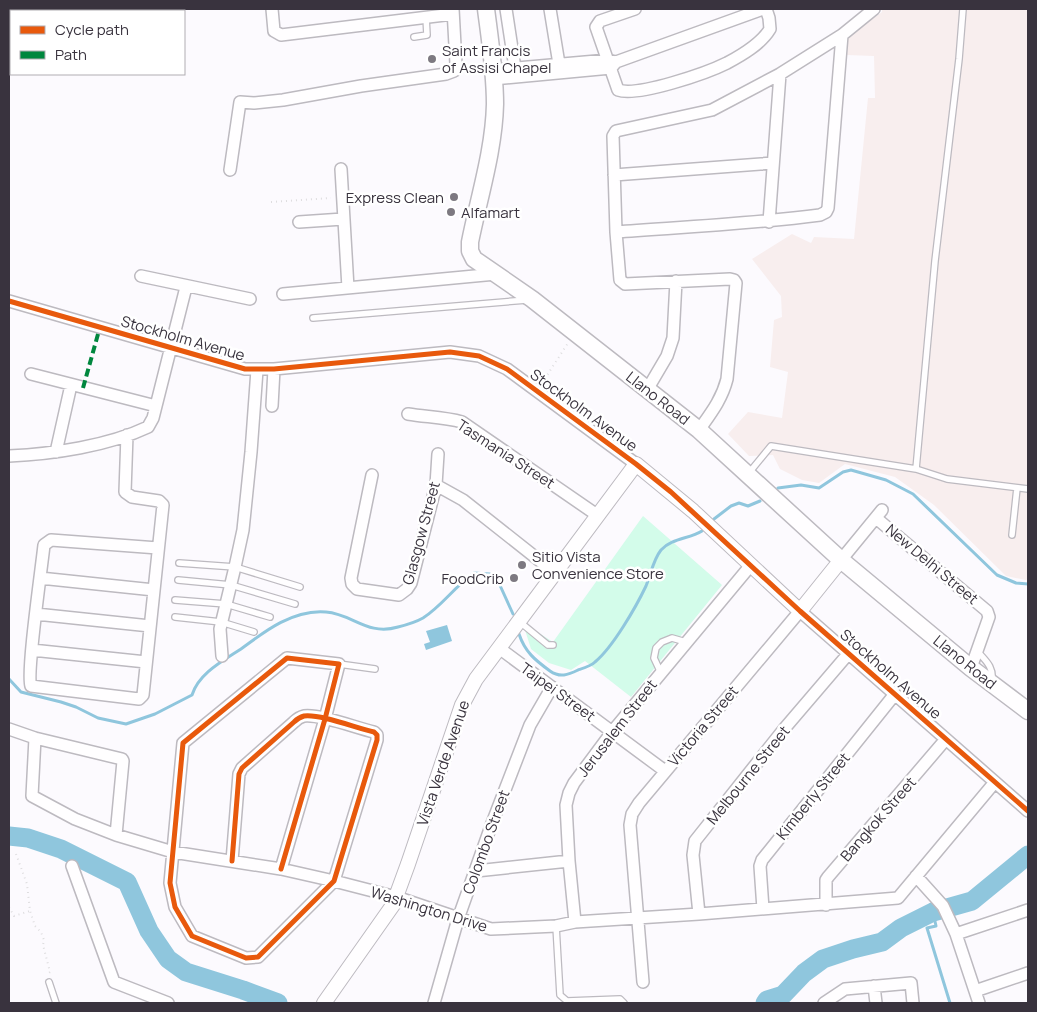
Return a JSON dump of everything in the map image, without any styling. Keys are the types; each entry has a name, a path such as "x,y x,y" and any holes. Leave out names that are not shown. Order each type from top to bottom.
{"main road":[{"name":"Llano Road","path":"486,9 495,103 493,133 473,228 470,251 474,259 532,299 699,430 841,560 971,668 1028,711"}],"street":[{"path":"230,170 240,102 254,103 283,100 361,86 446,74 454,71 456,64 453,11 426,17 281,34 274,31 272,9"},
{"path":"506,9 515,68"},
{"path":"550,9 560,64"},
{"path":"493,75 612,63 764,9 770,23 767,34 742,55 708,71 644,90 624,92 618,90 612,63 596,27 597,24 635,9"},
{"path":"699,430 718,403 725,385 736,283 730,279 625,284 620,280 612,136 616,131 712,110 780,74 842,35 874,9"},
{"path":"616,232 739,222 769,222 820,215 826,212 828,208 842,35"},
{"path":"493,75 515,68 560,64 612,63"},
{"path":"769,222 780,74"},
{"path":"614,175 774,163"},
{"path":"341,169 348,288"},
{"path":"299,222 343,219"},
{"path":"283,294 496,274"},
{"path":"141,276 250,299"},
{"path":"648,390 667,356 673,338 676,281"},
{"path":"9,456 56,452 128,435 148,427 153,418 186,287"},
{"name":"Stockholm Avenue","path":"9,301 232,366 257,370 432,353 465,353 492,361 537,391 636,464 678,498 800,611 1028,811"},
{"path":"272,406 274,369"},
{"path":"222,656 221,622 235,567 245,509 257,370"},
{"path":"31,374 156,406"},
{"path":"56,452 71,385"},
{"name":"Tasmania Street","path":"408,414 448,418 462,422 597,515"},
{"path":"128,435 125,492 132,497 158,501 162,505 158,548 154,590 143,695 139,699 31,686 29,680 44,545 50,540 158,548"},
{"name":"Glasgow Street","path":"372,475 351,578 352,584 356,589 400,595 407,590 411,583 436,485 438,454"},
{"name":"Vista Verde Avenue","path":"324,1003 389,912 396,897 462,705 470,688 520,622 554,572 636,464"},
{"path":"436,485 463,500 554,572"},
{"name":"Victoria Street","path":"642,982 630,824 632,814 665,771 879,514"},
{"name":"New Delhi Street","path":"879,514 987,610 989,617 971,668"},
{"name":"Jerusalem Street","path":"575,922 566,805 569,793 574,783 612,732 750,565"},
{"path":"40,578 154,590"},
{"path":"36,614 150,626"},
{"name":"Taipei Street","path":"499,648 665,771"},
{"path":"32,650 146,662"},
{"name":"Melbourne Street","path":"699,914 693,855 695,841 784,729 849,653"},
{"path":"232,861 239,774 242,768 299,718 305,716 325,719 374,732 378,740 334,881 258,957 246,958 192,936 175,907 170,883 183,743 287,658 339,664 325,719 281,869"},
{"name":"Colombo Street","path":"434,1003 458,919 491,826 530,725 552,687"},
{"name":"Kimberly Street","path":"763,909 760,866 762,860 895,694"},
{"path":"9,729 35,738 123,760 116,836"},
{"name":"Washington Drive","path":"35,738 31,794 34,798 116,836 173,852 281,869 334,881 396,897 492,929 556,926 575,922 898,898 916,876"},
{"name":"Bangkok Street","path":"826,904 826,880 946,739"},
{"path":"979,1003 953,928 943,906 916,876 995,782"},
{"path":"476,871 569,862"},
{"path":"72,866 114,982 168,1003"},
{"path":"953,928 1028,910"},
{"path":"975,991 1028,973"},
{"path":"824,1003 837,999 845,989 911,982 913,1003"},
{"path":"874,986 876,1003"}],"lane":[{"path":"916,469 935,260 959,59 963,9"},
{"path":"414,37 426,35 426,17"},
{"path":"313,318 532,299"},
{"path":"748,474 771,446 916,469 947,479 1028,489"},
{"path":"1012,535 1017,488"},
{"path":"179,562 235,567 300,587"},
{"path":"178,580 231,585 294,604"},
{"path":"175,600 226,604 270,617"},
{"path":"175,617 221,622 254,632"},
{"path":"520,622 548,645 553,645"},
{"path":"661,673 654,658 656,648 662,642 672,638 686,642"},
{"path":"977,651 990,664 992,684"},
{"path":"339,664 375,669"},
{"path":"556,926 560,995 567,1001 620,999 624,1003"},
{"path":"49,982 56,1003"}],"path":[{"path":"271,202 342,197"},
{"path":"537,391 575,333"},
{"path":"16,854 27,884 30,911 35,926 41,932 44,940 43,945 50,972 47,975 49,982"},
{"path":"9,907 14,916 30,911"}],"shaded area":[{"path":"882,9 1028,9 1028,579 1026,580 1006,576 934,505 895,477 845,464 819,483 802,480 780,469 773,455 749,456 728,434 748,412 782,418 788,372 770,367 774,320 782,317 781,296 752,259 792,234 811,243 814,237 854,239 868,98 875,98 874,56 847,55 848,37 882,12"}],"green space":[{"path":"643,516 722,585 631,697 585,661 571,670 549,663 531,649 525,630 528,626 553,642"}],"water":[{"path":"447,625 452,641 426,650 424,644 430,642 426,631"}],"waterway":[{"path":"778,488 801,485 819,488 843,472 851,470 886,480 913,494 997,575 1016,583 1028,584"},
{"path":"714,519 731,506 739,503 748,506 760,501"},
{"path":"519,634 524,646 531,655 554,673 567,674 592,665 609,647 630,615 646,586 661,550 670,543 702,531"},
{"path":"9,679 21,692 76,707 98,718 126,724 155,714 192,695 200,680 219,663 280,623 303,614 326,612 344,616 377,629 398,627 423,618 474,573 490,574 498,581 513,614"},
{"path":"9,836 28,838 61,849 127,882 149,931 168,959 186,972 278,1003"},
{"path":"765,1003 767,1000 783,995 804,973 823,959 882,942 901,928 933,912 972,901 1028,855"},
{"path":"933,912 936,926 927,928 950,1003"}],"marked path":[{"path":"83,388 100,327"}],"cycle path":[{"path":"9,301 245,369 274,369 450,352 479,356 507,369 671,492 800,611 1028,811"},
{"path":"232,861 239,774 242,768 295,721 304,716 320,717 329,719 374,732 377,735 334,881 258,957 246,958 192,936 175,907 170,883 183,743 287,658 339,664 325,719 281,869"}],"place":[{"name":"Saint Francis of Assisi Chapel","path":"432,59"},
{"name":"Express Clean","path":"454,197"},
{"name":"Alfamart","path":"451,212"},
{"name":"Sitio Vista Convenience Store","path":"522,565"},
{"name":"FoodCrib","path":"514,578"}]}
